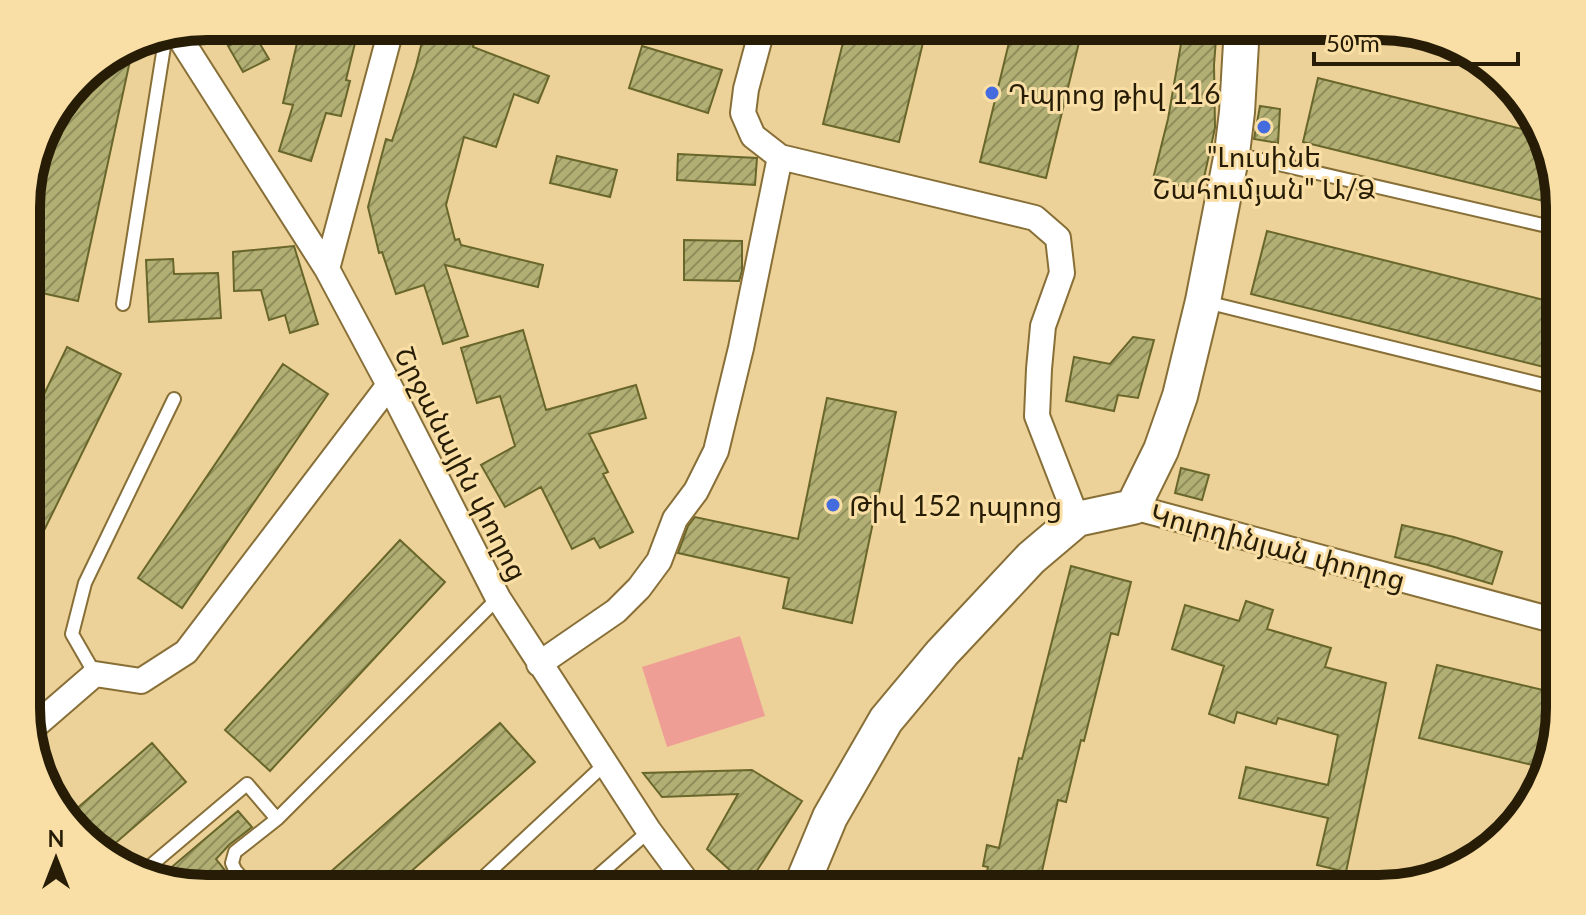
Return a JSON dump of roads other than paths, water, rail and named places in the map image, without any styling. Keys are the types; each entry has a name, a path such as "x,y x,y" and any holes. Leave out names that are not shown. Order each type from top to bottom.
{"street":[{"path":"327,269 388,40"},
{"path":"759,40 743,113 753,136 780,157 1035,218 1058,238 1062,273 1043,326 1037,416 1077,519"},
{"path":"1133,507 1161,450 1180,396 1203,301 1232,153 1241,40"},
{"name":"Շրջանային փողոց","path":"182,42 327,269 498,598 649,831 682,875"},
{"path":"539,664 616,611 639,588 659,561 675,519 696,491 716,451 741,348 780,157"},
{"path":"41,721 95,674 141,681 186,652 389,385"},
{"name":"Կուրղինյան փողոց","path":"806,875 830,817 886,720 942,653 1031,558 1077,519 1133,507 1546,618"}],"lane":[{"path":"123,304 164,46"},
{"path":"1232,153 1546,226"},
{"path":"1203,301 1546,386"},
{"path":"95,674 72,634 85,583 174,399"},
{"path":"239,875 232,863 235,852 277,819 498,598"},
{"path":"486,875 606,763"},
{"path":"151,865 247,784 277,819"},
{"path":"599,875 649,831"}],"place":[{"name":"Դպրոց թիվ 116","path":"992,93"},
{"name":"\"Լուսինե Շահումյան\" Ա/Ձ","path":"1264,127"},
{"name":"Թիվ 152 դպրոց","path":"833,505"}]}
